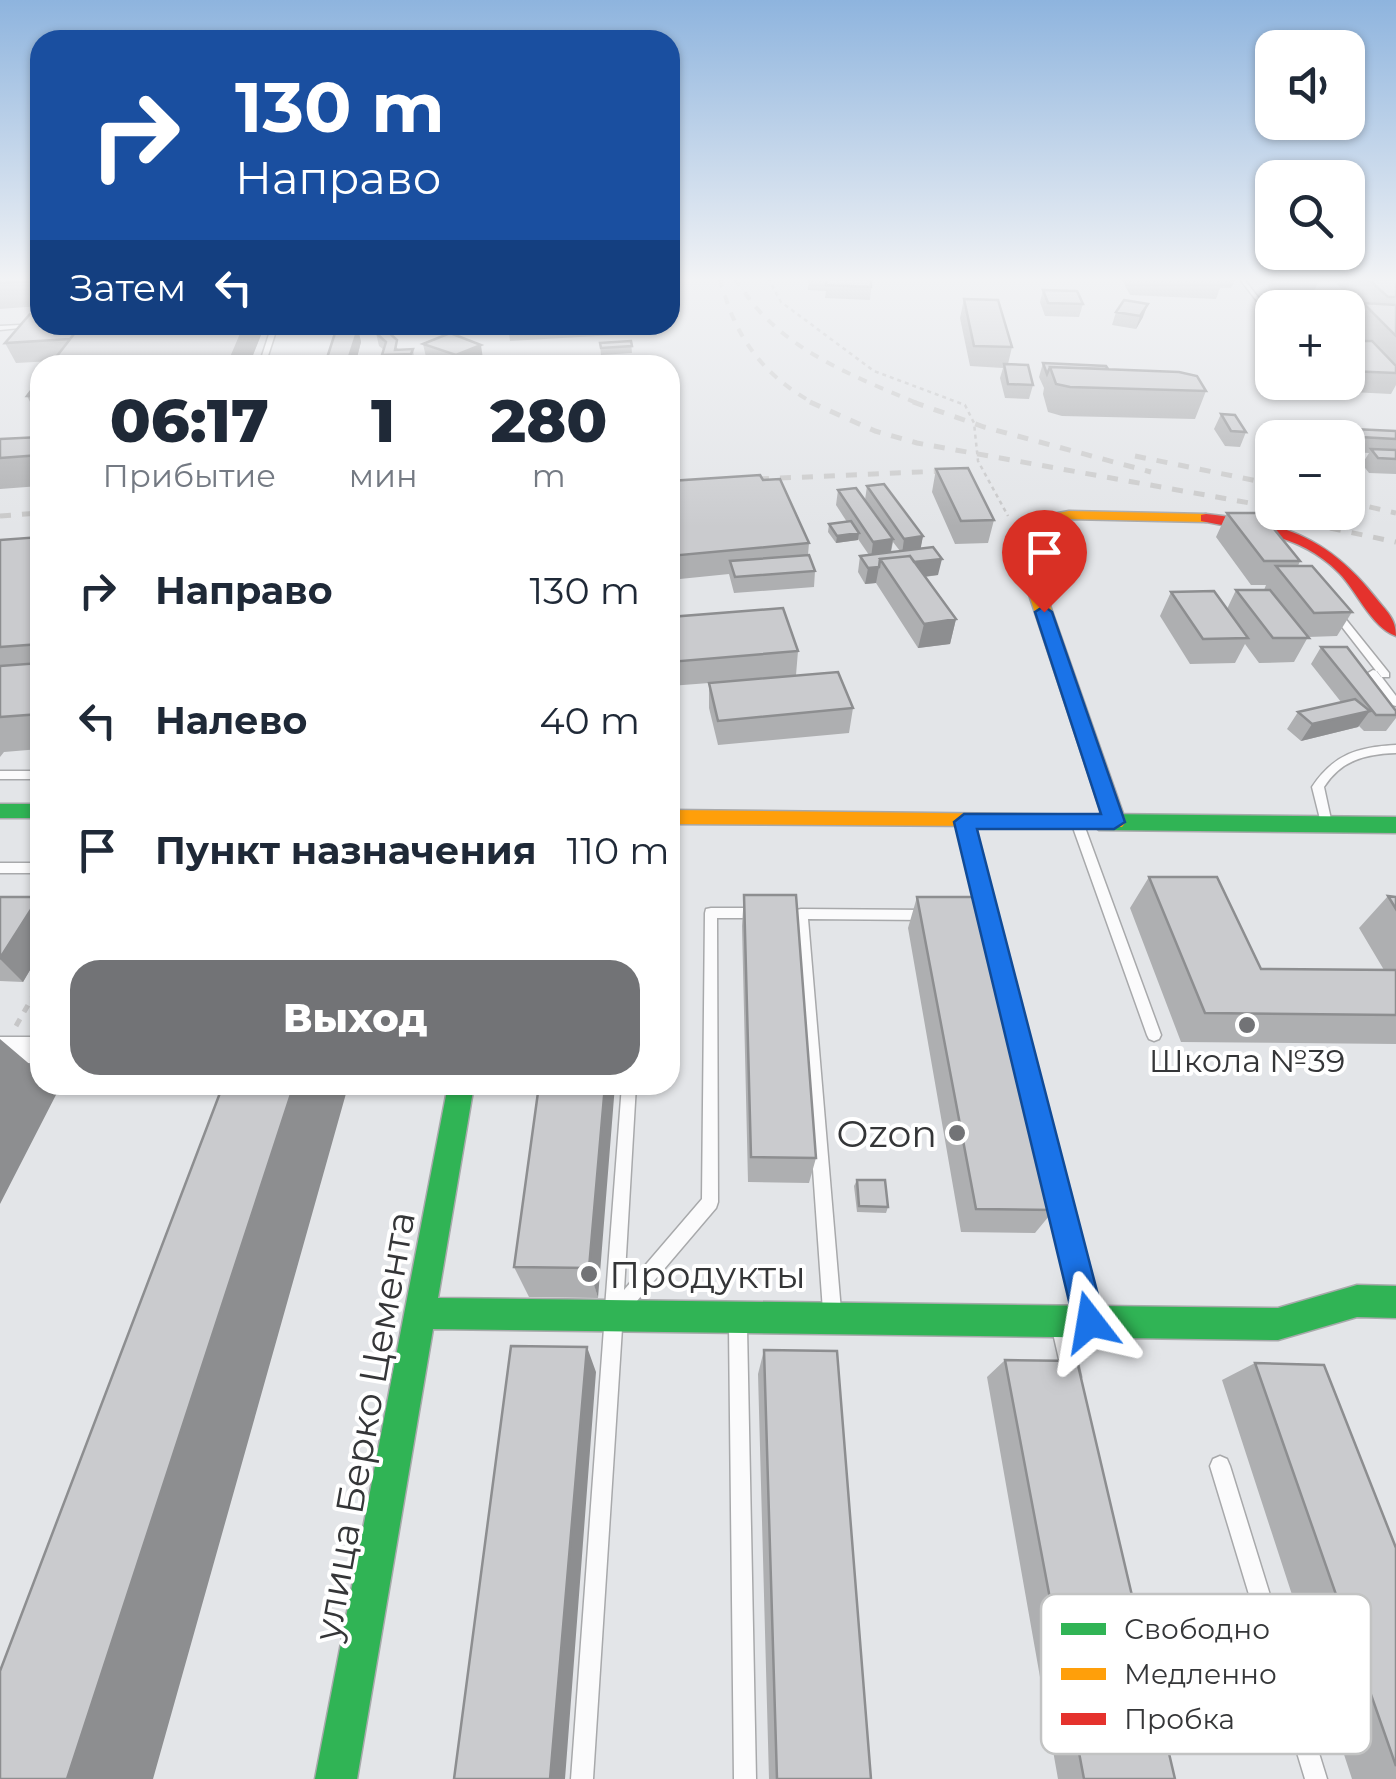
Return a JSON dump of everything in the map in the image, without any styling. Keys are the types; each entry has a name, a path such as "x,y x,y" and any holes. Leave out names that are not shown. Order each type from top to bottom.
{"street":[{"path":"1114,822 1018,537 1024,524 1040,517 1079,515 1201,516 1258,525 1326,554 1396,632"},
{"path":"0,811 30,811"},
{"path":"680,817 1396,825"},
{"path":"1,1050 30,1050"},
{"name":"улица Берко Цемента","path":"336,1779 459,1095"},
{"path":"420,1313 1278,1324 1357,1301 1396,1302"}],"lane":[{"path":"1330,605 1390,676"},
{"path":"1390,676 1373,674 1396,703"},
{"path":"1326,824 1318,787 1329,767 1353,755 1396,749"},
{"path":"0,775 30,775"},
{"path":"964,822 1090,1322"},
{"path":"1077,822 1154,1034"},
{"path":"0,868 30,868"},
{"path":"614,1316 710,1202 711,912 950,915"},
{"path":"801,914 832,1318"},
{"path":"969,915 988,915"},
{"path":"582,1779 628,1095"},
{"path":"738,1317 745,1779"},
{"path":"1059,1321 1077,1398"},
{"path":"1220,1466 1259,1594"},
{"path":"1308,1754 1316,1779"}],"path":[{"path":"861,361 874,371 965,405 974,423 978,462 1018,537"},
{"path":"1,1050 30,1001"}],"building":[{"path":"1365,361 1391,361 1396,373 1365,372"},
{"path":"1043,363 1108,369 1050,367 1047,374"},
{"path":"1004,364 1028,365 1033,385 1008,384"},
{"path":"1050,367 1179,372 1197,376 1206,391 1070,387 1056,384"},
{"path":"1221,414 1235,415 1246,432 1231,431"},
{"path":"1365,430 1396,431 1396,439 1365,437"},
{"path":"30,438 30,456 0,458 0,439"},
{"path":"1371,449 1396,450 1396,459 1378,458"},
{"path":"968,468 994,520 961,521 936,469"},
{"path":"760,475 763,480 780,479 809,543 680,555 680,480"},
{"path":"884,484 923,536 904,539 867,486"},
{"path":"856,488 893,539 873,542 838,490"},
{"path":"1227,513 1255,513 1255,530 1275,530 1300,561 1264,561"},
{"path":"851,521 859,533 837,536 829,524"},
{"path":"30,538 30,645 0,647 0,540"},
{"path":"933,547 942,559 880,559 879,567 868,568 860,556"},
{"path":"809,555 815,571 735,577 730,561"},
{"path":"910,556 956,619 924,624 880,559"},
{"path":"1276,566 1312,566 1352,612 1314,613"},
{"path":"1236,590 1270,590 1309,638 1273,638"},
{"path":"1214,591 1248,638 1203,639 1171,592"},
{"path":"783,608 798,651 680,661 680,616"},
{"path":"1321,647 1347,647 1396,715 1376,715"},
{"path":"30,664 30,715 0,717 0,666"},
{"path":"838,672 853,708 718,721 709,683"},
{"path":"1355,699 1370,711 1312,724 1298,712"},
{"path":"1149,877 1217,877 1261,969 1396,970 1396,1015 1205,1013"},
{"path":"744,895 796,895 816,1158 751,1157"},
{"path":"0,897 30,897 30,911 0,958"},
{"path":"917,897 978,897 1054,1210 976,1209"},
{"path":"219,1095 291,1095 67,1779 0,1779 0,1671"},
{"path":"538,1095 604,1095 589,1268 514,1267"},
{"path":"857,1180 885,1180 888,1207 859,1206"},
{"path":"511,1346 587,1347 550,1779 454,1779"},
{"path":"764,1350 837,1351 871,1779 777,1779"},
{"path":"1005,1360 1077,1361 1132,1594 1049,1594"},
{"path":"1255,1363 1324,1365 1396,1548 1396,1766 1371,1695 1371,1594 1336,1594"},
{"path":"1079,1754 1169,1754 1175,1779 1084,1779"}],"railway":[{"path":"760,361 796,393 815,404"},
{"path":"826,361 919,404"},
{"path":"810,402 875,431 917,443 1255,504"},
{"path":"913,402 984,427 1151,472"},
{"path":"1135,456 1255,481"},
{"path":"736,480 966,470"},
{"path":"1365,506 1396,513"},
{"path":"0,516 30,514"},
{"path":"1339,530 1396,542"}],"traffic: fast":[{"path":"0,811 30,811"},
{"path":"1099,822 1396,825"},
{"path":"336,1779 459,1095"},
{"path":"420,1313 1278,1324 1357,1301 1396,1302"}],"traffic: slow":[{"path":"1115,822 1018,537 1024,523 1069,515 1206,518"},
{"path":"680,817 1099,822"}],"traffic: jam":[{"path":"1206,518 1281,532 1316,547 1345,570 1396,631"}],"place":[{"name":"Школа №39","path":"1247,1025"},
{"name":"Ozon","path":"957,1133"},
{"name":"Продукты","path":"589,1274"}],"route":[{"path":"1044,612 1114,822 964,822 1090,1322"}]}
